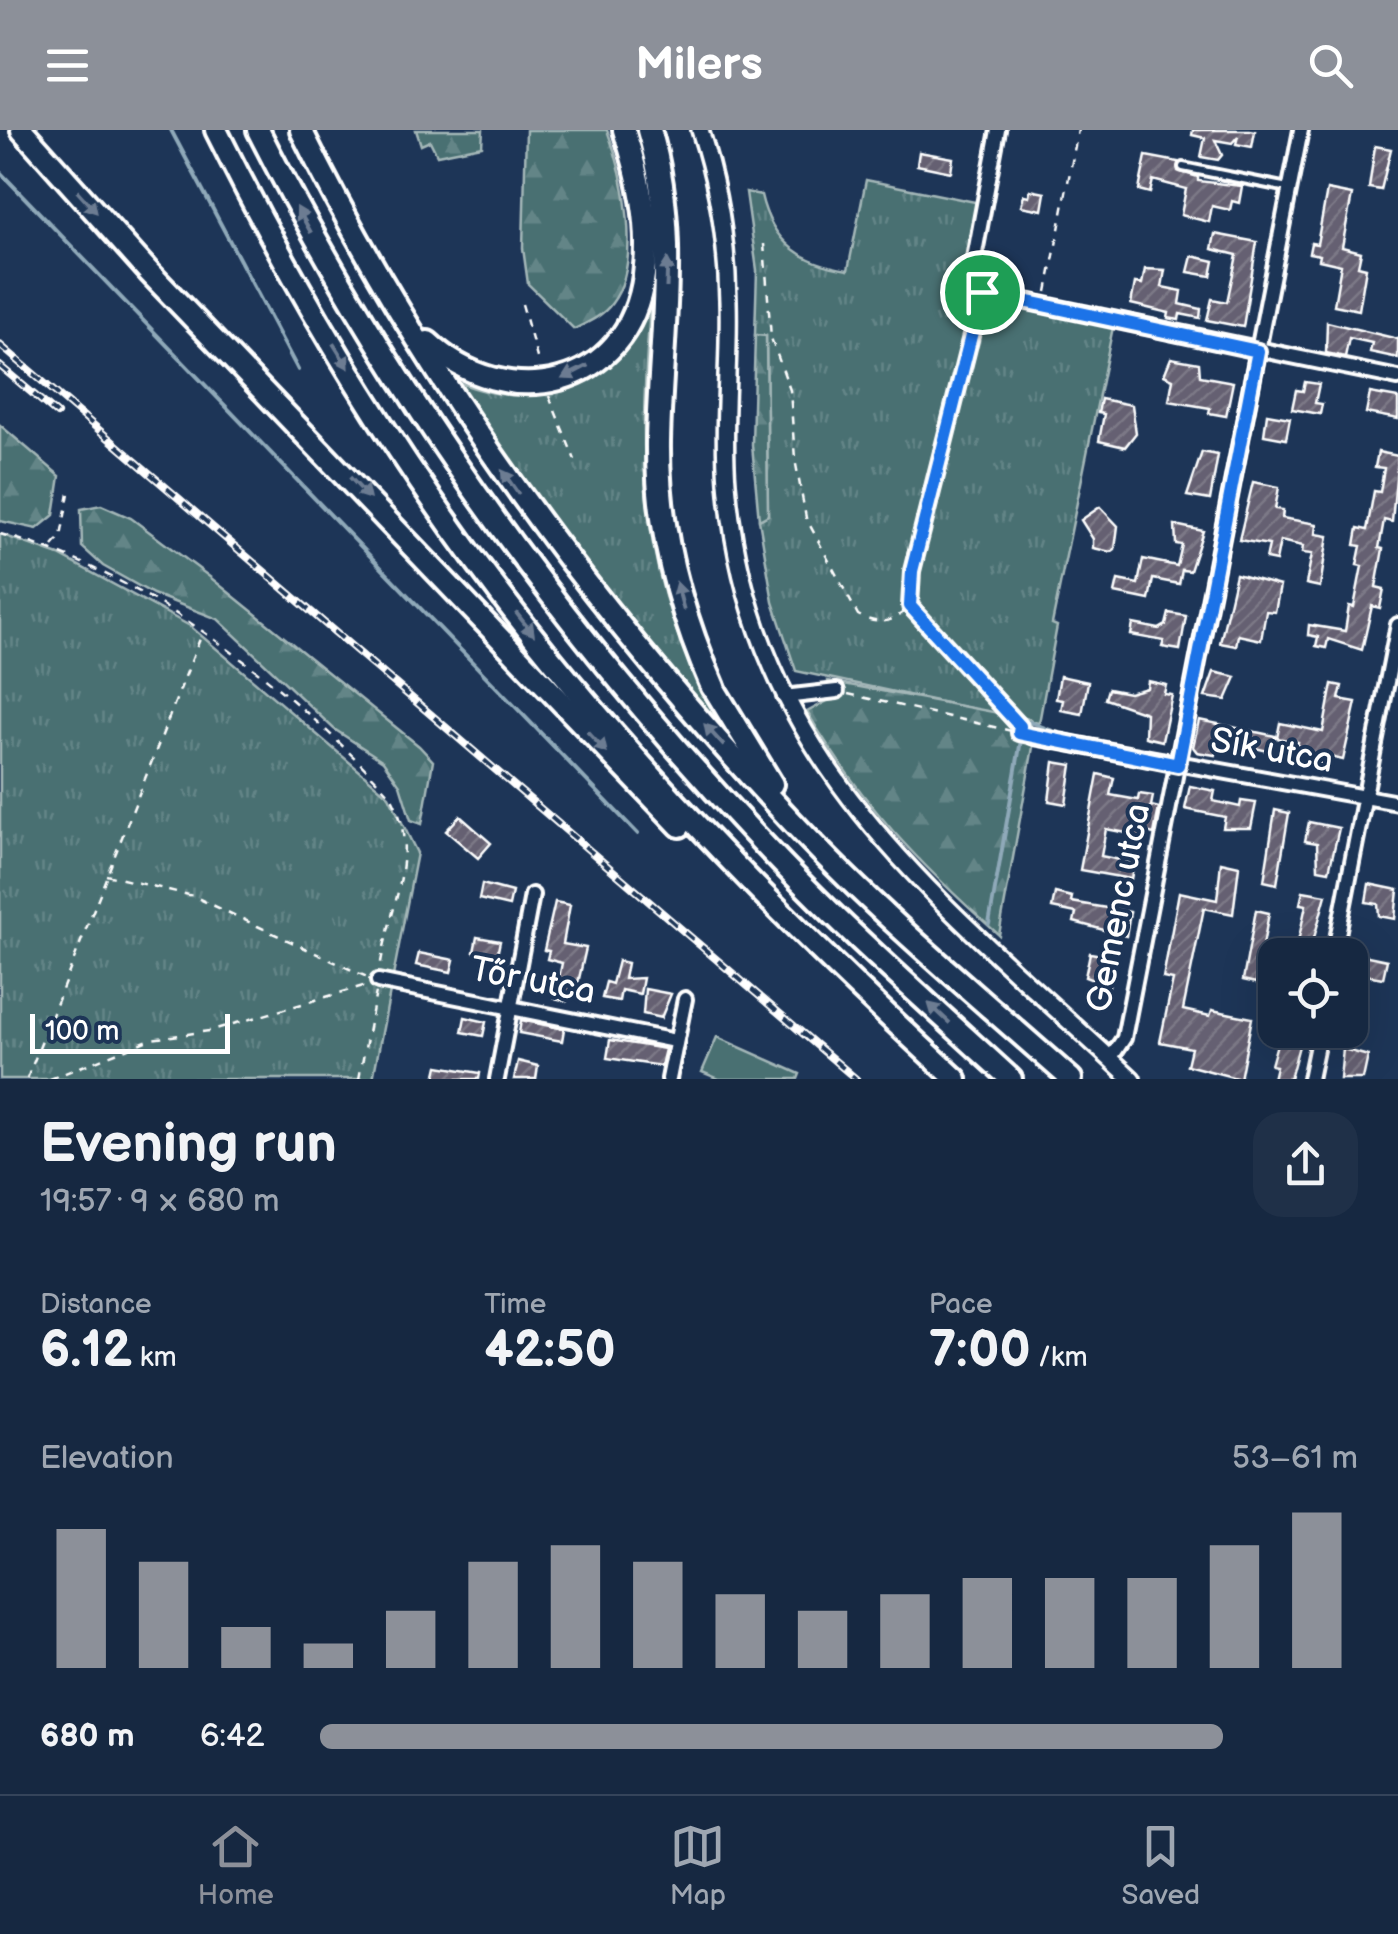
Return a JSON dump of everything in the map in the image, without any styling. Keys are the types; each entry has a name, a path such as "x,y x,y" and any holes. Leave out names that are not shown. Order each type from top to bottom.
{"highway":[{"path":"22,130 150,272 330,456 640,788 748,879 956,1079"},
{"path":"216,130 290,273 391,437 473,556 568,681 748,879"},
{"path":"258,130 348,299 423,419 584,640 760,841 1011,1079"},
{"path":"301,130 344,218 402,316 508,480 581,579 763,790 854,882 1071,1079"},
{"path":"402,316 448,360 496,383 530,386 558,381 598,359 626,324 644,277 643,209 624,130"},
{"path":"648,130 668,225 658,445 662,510 685,612 714,687 772,784 854,882"}],"street":[{"path":"700,130 724,246 728,299 726,480 732,524 748,603 784,696 833,780 890,851 1132,1079"},
{"path":"998,130 972,269 979,289 1398,378"},
{"name":"Gemenc utca","path":"1110,1059 1124,1038 1301,130"},
{"path":"1337,938 1398,625"},
{"path":"784,696 837,691"},
{"name":"Sík utca","path":"1034,737 1398,803"},
{"path":"496,1079 532,895"},
{"name":"Tőr utca","path":"378,981 675,1041"},
{"path":"669,1079 685,999"},
{"path":"1310,1079 1316,1048"}],"lane":[{"path":"1183,167 1289,188"}],"path":[{"path":"1048,303 1046,285 1078,130"},
{"path":"764,244 771,338 790,390 795,459 806,518 858,615 885,623 896,620 910,606 912,571 979,289"},
{"path":"52,547 61,537 69,492"},
{"path":"0,534 52,547 204,630 370,774 402,816 405,858 359,1079"},
{"path":"910,606 1020,726 1019,733"},
{"path":"27,1079 204,630"},
{"path":"837,691 1034,737"},
{"path":"106,875 193,896 378,981"},
{"path":"50,1079 150,1039 209,1031 378,981"}],"green space":[{"path":"416,130 483,130 482,146 437,155 430,141 421,145"},
{"path":"526,130 607,130 619,169 627,217 627,265 612,303 594,319 574,329 528,284 523,248"},
{"path":"866,180 980,203 965,282 985,299 1114,322 1052,624 1057,626 1039,723 796,671 773,602 759,520 768,515 766,336 755,335 757,270 746,192 761,195 773,226 791,248 817,262 848,270"},
{"path":"652,285 644,407 649,517 658,570 674,623 726,734 584,564 455,381 490,392 522,396 550,393 576,383 620,345"},
{"path":"755,335 766,336 768,515 759,520 752,445"},
{"path":"0,425 60,476 54,515 37,529 0,521"},
{"path":"101,505 131,518 211,578 419,746 433,761 422,824 411,820 400,785 383,761 334,729 218,619 153,594 103,566 82,547 81,509"},
{"path":"0,534 59,555 190,626 389,796 417,853 373,1079 0,1079"},
{"path":"828,681 1030,719 1033,747 999,935 894,832 828,746 807,712 829,700"},
{"path":"717,1037 800,1074 798,1079 719,1079 702,1072"}],"building":[{"path":"1193,130 1255,131 1252,147 1236,144 1238,136 1232,143 1215,140 1222,155 1218,160 1201,157 1205,138 1192,135"},
{"path":"1375,146 1391,149 1381,190 1369,188"},
{"path":"919,152 953,158 951,172 917,165"},
{"path":"1146,156 1178,162 1178,171 1198,177 1198,181 1242,186 1239,203 1232,201 1230,210 1212,206 1209,222 1181,215 1186,189 1153,180 1150,193 1139,190"},
{"path":"1030,190 1045,193 1042,210 1021,206"},
{"path":"1327,190 1352,195 1342,247 1361,252 1358,266 1366,268 1359,310 1334,305 1341,265 1319,260 1320,255 1309,253 1311,243 1317,244"},
{"path":"1215,234 1257,242 1243,327 1207,320 1212,299 1227,302 1237,255 1212,249"},
{"path":"1192,256 1214,261 1211,276 1188,272"},
{"path":"1145,269 1165,270 1162,287 1182,291 1180,304 1201,309 1200,318 1180,314 1179,320 1168,318 1169,313 1131,304 1135,283 1142,284"},
{"path":"1327,322 1398,339 1398,358 1370,352 1372,343 1349,338 1345,357 1326,353"},
{"path":"1171,358 1199,363 1200,376 1233,382 1226,416 1209,413 1210,408 1169,401 1173,379 1164,375"},
{"path":"1305,382 1319,384 1315,403 1322,404 1320,414 1292,409 1296,390 1303,391"},
{"path":"1370,393 1398,398 1398,419 1366,413"},
{"path":"1101,399 1132,405 1136,433 1125,447 1099,441 1104,414 1098,413"},
{"path":"1267,414 1290,418 1286,439 1264,435"},
{"path":"1202,452 1218,455 1210,500 1187,496"},
{"path":"1378,452 1398,456 1392,522 1384,520 1379,548 1383,549 1376,587 1384,589 1380,608 1372,606 1362,650 1328,639 1326,648 1316,646 1318,637 1308,635 1309,625 1345,631 1349,606 1354,607 1362,566 1357,565 1361,546 1355,545 1358,528 1367,530 1374,491 1380,492 1384,468 1375,467"},
{"path":"1253,482 1279,487 1275,509 1283,510 1282,518 1317,524 1316,534 1328,536 1320,587 1306,584 1312,554 1302,553 1303,546 1280,541 1276,561 1266,559 1269,545 1239,540"},
{"path":"1100,507 1118,526 1115,549 1111,552 1093,548 1093,539 1081,520"},
{"path":"1175,525 1203,531 1190,571 1182,570 1179,584 1153,579 1149,600 1115,593 1118,580 1138,584 1143,559 1177,566 1182,545 1176,544"},
{"path":"1236,574 1280,586 1275,612 1266,611 1261,640 1238,635 1236,646 1220,643"},
{"path":"1169,613 1186,616 1180,650 1162,647 1164,641 1131,635 1133,624 1159,629 1166,625"},
{"path":"1214,672 1236,677 1226,700 1205,697"},
{"path":"1060,676 1088,682 1082,714 1061,710 1063,700 1056,699"},
{"path":"1148,681 1166,685 1164,694 1172,695 1162,741 1145,737 1146,713 1105,699 1108,689 1129,693 1147,688"},
{"path":"1332,684 1342,686 1339,699 1356,702 1343,760 1330,757 1329,766 1316,763 1317,756 1296,751 1298,742 1277,738 1280,723 1323,732"},
{"path":"1199,720 1275,736 1272,752 1222,740 1215,755 1197,752 1193,747"},
{"path":"1054,762 1072,765 1066,804 1049,801"},
{"path":"1098,774 1114,778 1110,795 1138,800 1139,794 1153,796 1151,806 1159,808 1154,834 1146,832 1144,842 1131,840 1132,834 1106,829 1101,856 1134,863 1131,879 1080,870"},
{"path":"1190,786 1215,791 1213,801 1240,807 1241,801 1256,803 1251,828 1223,828 1225,817 1185,809"},
{"path":"1275,810 1289,813 1277,884 1264,881"},
{"path":"460,816 491,843 478,858 446,831"},
{"path":"1309,822 1339,828 1329,871 1318,869 1317,843 1305,841"},
{"path":"1221,862 1239,866 1233,914 1204,908 1183,1010 1210,1016 1212,1010 1252,1018 1240,1079 1187,1065 1191,1048 1160,1042 1173,980 1163,978 1179,892 1217,900"},
{"path":"482,884 512,892 509,906 479,899"},
{"path":"1369,884 1398,890 1395,919 1379,916 1378,904 1366,902"},
{"path":"1303,891 1326,895 1314,938 1299,938 1306,905 1300,904"},
{"path":"1055,893 1072,897 1071,902 1130,912 1126,936 1074,922 1076,913 1052,908"},
{"path":"555,902 570,905 563,944 586,948 578,983 567,1001 555,998 562,963 547,959 549,951 544,950"},
{"path":"1256,910 1269,913 1264,938 1258,938 1256,983 1243,980"},
{"path":"477,937 500,941 497,955 474,952"},
{"path":"419,953 454,960 451,972 416,965"},
{"path":"1090,953 1114,957 1109,986 1085,977"},
{"path":"1368,956 1387,960 1383,978 1368,975"},
{"path":"618,961 627,963 624,979 643,978 640,994 621,990 619,1001 602,998 606,982 612,984"},
{"path":"645,989 671,994 661,1018 643,1014"},
{"path":"465,1017 486,1022 483,1036 462,1032"},
{"path":"521,1020 564,1029 562,1041 519,1033"},
{"path":"610,1040 665,1049 661,1066 607,1058"},
{"path":"1276,1048 1298,1048 1290,1079 1273,1079 1276,1066 1271,1065"},
{"path":"1343,1049 1368,1056 1363,1079 1340,1079"},
{"path":"518,1061 538,1066 536,1079 514,1079"},
{"path":"438,1066 480,1073 479,1079 435,1079"}],"waterway":[{"path":"171,130 298,370"},
{"path":"0,172 638,834"},
{"path":"1023,726 1030,722 1058,733"},
{"path":"1064,734 1080,738"},
{"path":"989,924 1021,740"}],"railway":[{"path":"0,345 856,1079"},
{"path":"0,366 57,414"}],"route":[{"path":"982,292 1048,303 1258,351 1178,765 1019,733 1020,726 910,606 912,571 982,292"}]}
